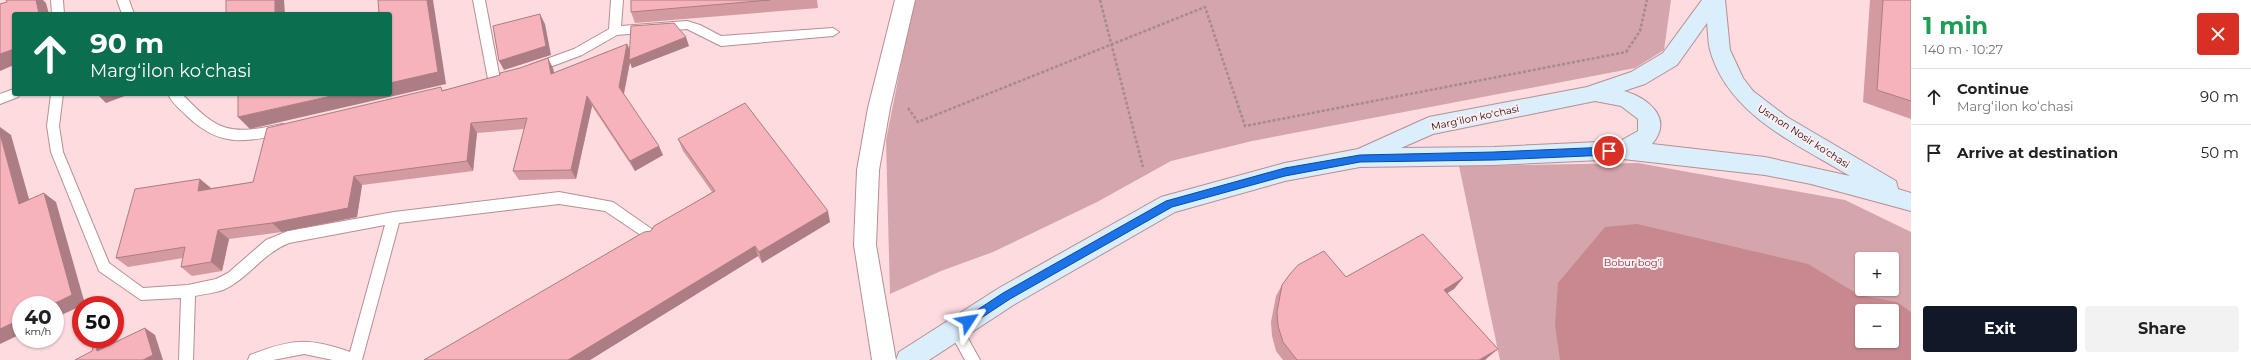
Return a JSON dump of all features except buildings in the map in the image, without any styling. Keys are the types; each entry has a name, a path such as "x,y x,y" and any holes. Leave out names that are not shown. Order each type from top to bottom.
{"main road":[{"name":"Margʻilon koʻchasi","path":"1360,158 1429,126 1595,92 1638,78 1670,59 1714,0"},
{"name":"Usmon Nosir ko'chasi","path":"1714,0 1720,50 1734,83 1746,98 1779,122 1911,202"},
{"path":"1595,92 1626,99 1639,106 1648,118 1649,131 1645,137 1623,150"},
{"path":"908,360 1007,296 1170,204 1285,172 1360,158 1494,156 1623,150 1765,166 1811,175 1911,202"}],"street":[{"path":"884,360 865,245 868,170 880,108 905,0"}],"lane":[{"path":"57,0 58,12"},
{"path":"123,0 127,12"},
{"path":"479,0 494,79"},
{"path":"615,31 617,0"},
{"path":"525,72 578,52 615,31 687,25 693,26 713,39 721,41 833,32"},
{"path":"479,82 509,75"},
{"path":"0,99 12,95"},
{"path":"57,96 53,126 57,152 104,267 141,294 188,291 219,285 233,277 271,244 288,237 394,218 559,198 608,206 651,236"},
{"path":"176,96 194,116 216,133 249,137 295,126"},
{"path":"255,360 289,348 309,346 354,360 394,218"},
{"path":"186,360 188,291"},
{"path":"955,329 973,360"}],"path":[{"path":"1100,0 1143,167"},
{"path":"906,106 918,122 1205,7 1245,126 1626,52 1640,31 1647,0"}],"green space":[{"path":"914,0 1671,0 1664,50 1635,68 1252,141 1171,161 1097,202 993,252 941,271 890,294 886,140"},
{"name":"Bobur bog'i","path":"1638,163 1845,200 1911,232 1911,360 1500,360 1459,166"}],"shaded area":[{"path":"1637,224 1808,264 1855,293 1855,296 1864,296 1897,302 1911,312 1911,360 1560,360 1555,325 1558,283 1605,227"}],"route":[{"path":"968,321 1007,296 1170,204 1285,172 1360,158 1494,156 1609,151"}]}
